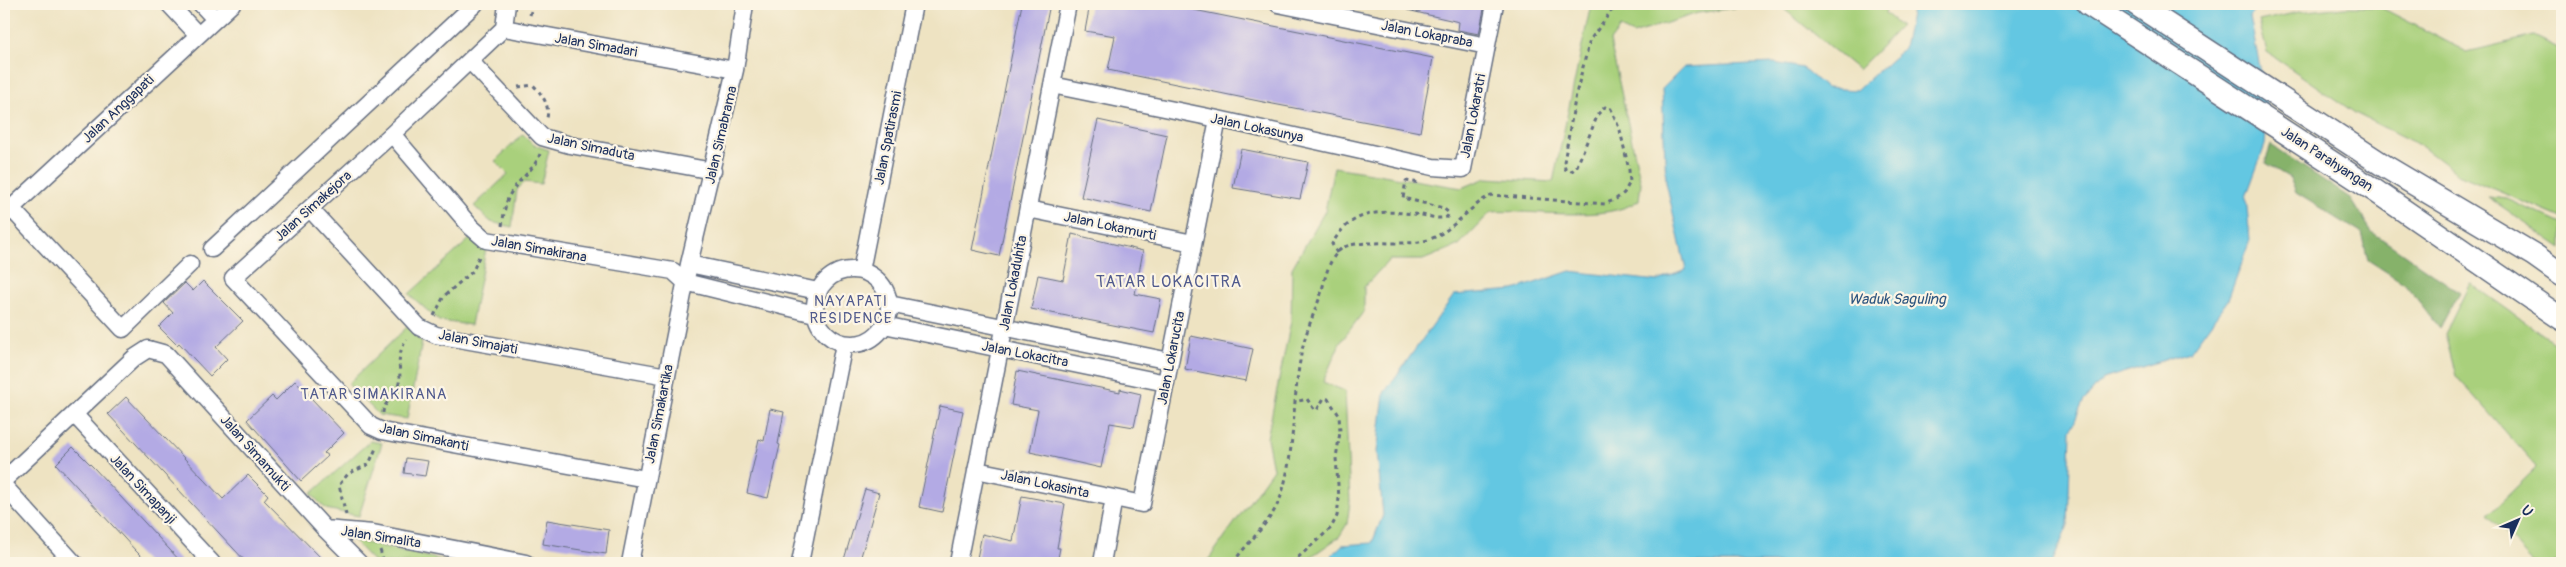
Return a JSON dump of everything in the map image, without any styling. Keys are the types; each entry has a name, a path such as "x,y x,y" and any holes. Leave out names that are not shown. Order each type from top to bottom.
{"main road":[{"name":"Jalan Parahyangan","path":"2088,4 2374,190 2562,319"},
{"name":"Jalan Parahyangan","path":"2136,4 2386,166 2534,255 2562,275"}],"street":[{"path":"169,4 198,35"},
{"path":"201,4 215,19"},
{"name":"Jalan Anggapati","path":"7,211 232,4"},
{"path":"212,249 475,4"},
{"path":"470,61 504,28 507,4"},
{"name":"Jalan Simabrama","path":"689,264 713,171 735,70 745,4"},
{"name":"Jalan Spatirasmi","path":"861,271 914,4"},
{"name":"Jalan Lokaduhita","path":"958,563 1068,4"},
{"name":"Jalan Lokapraba","path":"1278,4 1487,46"},
{"name":"Jalan Lokaratri","path":"1463,169 1495,4"},
{"name":"Jalan Simadari","path":"504,28 735,70"},
{"name":"Jalan Simaduta","path":"470,61 542,137 570,145 713,171"},
{"name":"Jalan Simakejora","path":"234,278 470,61"},
{"name":"Jalan Lokasunya","path":"1052,86 1218,119 1433,167 1463,169"},
{"name":"Jalan Lokarucita","path":"1114,498 1142,504 1218,119"},
{"name":"Jalan Simakirana","path":"392,134 471,227 492,241 679,277 815,314"},
{"name":"Jalan Simajati","path":"310,209 419,327 436,335 667,376"},
{"name":"Jalan Lokamurti","path":"1028,209 1193,243"},
{"path":"7,211 123,329 190,264"},
{"path":"689,264 818,291"},
{"name":"Jalan Simakartika","path":"630,563 667,376 679,277 689,264"},
{"path":"851,270 861,271 872,276 881,284 889,304 884,325 871,339 863,343 844,344 825,333 815,314 818,291 831,276 851,270"},
{"name":"Jalan Simakanti","path":"234,278 361,418 371,426 382,431 646,479"},
{"name":"Jalan Lokacitra","path":"889,304 1170,361"},
{"name":"Jalan Lokacitra","path":"884,325 1166,382"},
{"path":"800,563 844,344"},
{"name":"Jalan Simamukti","path":"74,414 134,358 148,348 166,354 325,529 359,563"},
{"path":"4,480 74,414"},
{"name":"Jalan Simapanji","path":"74,414 212,563"},
{"name":"Jalan Lokasinta","path":"976,470 1114,498"},
{"path":"4,486 74,563"},
{"path":"1102,563 1114,498"},
{"name":"Jalan Simalita","path":"325,529 351,530 526,563"}],"path":[{"path":"1233,563 1274,512 1278,504 1290,456 1294,402 1300,360 1309,325 1328,268 1337,253 1348,245 1408,243 1436,238 1480,201 1491,195 1605,204 1624,193 1630,182 1630,170 1620,130 1611,109 1605,107 1598,114 1577,166 1572,171 1565,168 1564,162 1576,94 1590,40 1612,10 1609,4"},
{"path":"351,530 340,498 339,486 348,474 369,464 382,431 383,408 397,391 400,382 398,356 406,341 419,327 433,318 444,296 473,271 492,241 511,192 533,168 540,154 542,137 549,111 542,93 532,85 498,92"},
{"path":"1337,253 1332,244 1338,232 1350,220 1367,214 1409,213 1441,219 1447,217 1449,213 1443,208 1403,198 1406,181 1427,184 1433,167"},
{"path":"1292,563 1331,528 1337,516 1339,498 1336,458 1340,432 1339,415 1328,399 1324,398 1317,410 1307,400 1294,402"}],"green space":[{"path":"1591,4 1761,4 1698,13 1633,34 1620,28 1610,41 1641,183 1639,200 1608,212 1589,214 1491,212 1459,245 1423,260 1389,260 1364,287 1364,311 1340,343 1323,382 1345,391 1350,502 1347,524 1339,537 1302,563 1206,563 1273,469 1267,438 1291,321 1292,268 1325,211 1334,167 1462,188 1486,178 1553,182"},
{"path":"1778,4 1887,4 1885,13 1901,26 1858,70"},
{"path":"2344,7 2380,7 2467,52 2534,36 2562,50 2562,218 2458,174 2421,146 2355,113 2267,52 2259,21 2299,12"},
{"path":"523,134 534,145 549,150 541,184 524,182 517,190 512,227 491,222 474,206 508,174 495,161"},
{"path":"2271,145 2350,198 2372,232 2459,292 2440,328 2405,284 2368,260 2361,233 2296,193 2290,178 2265,163"},
{"path":"2488,197 2507,199 2562,224 2562,248"},
{"path":"472,237 486,249 471,325 439,321 409,294"},
{"path":"2470,283 2562,348 2562,563 2533,563 2488,515 2537,467 2456,376 2445,334"},
{"path":"407,327 422,342 407,419 379,415 348,384"},
{"path":"370,441 382,443 359,516 326,509 311,494"},
{"path":"353,540 447,561 446,563 375,563"}],"water":[{"name":"Waduk Saguling","path":"1913,4 2257,4 2250,17 2268,108 2265,145 2246,197 2250,240 2228,300 2190,352 2103,379 2083,402 2071,430 2068,525 2052,563 1324,563 1342,545 1372,543 1383,515 1377,452 1384,393 1454,295 1514,290 1570,271 1657,281 1686,270 1666,182 1662,89 1684,67 1774,63 1803,68 1826,88 1857,90 1904,48"}],"building":[{"path":"1022,4 1050,4 999,256 972,250"},
{"path":"1090,4 1164,4 1433,58 1420,132 1108,70 1115,36 1085,31"},
{"path":"1408,4 1485,4 1479,34 1458,30 1459,22 1407,10"},
{"path":"1098,120 1167,135 1151,212 1081,197"},
{"path":"1241,149 1308,162 1300,199 1233,188"},
{"path":"1072,234 1143,251 1135,294 1161,299 1154,333 1031,309 1038,275 1063,280"},
{"path":"203,281 243,321 216,347 227,359 210,376 179,343 177,345 159,327 173,313 164,303 185,283 193,291"},
{"path":"1191,336 1253,349 1246,381 1185,369"},
{"path":"1017,371 1120,392 1120,389 1141,394 1134,427 1110,423 1101,468 1030,452 1038,410 1011,405"},
{"path":"295,381 344,433 324,453 328,456 301,481 247,420 272,396 276,400"},
{"path":"126,397 223,499 248,475 268,495 264,500 326,563 247,563 108,414"},
{"path":"940,406 963,411 942,512 919,507"},
{"path":"770,409 784,412 778,444 780,445 768,498 747,493 759,439 764,441"},
{"path":"73,447 182,563 148,563 135,550 56,464"},
{"path":"406,458 428,461 425,476 404,473"},
{"path":"865,489 879,493 859,563 843,563"},
{"path":"1022,496 1065,504 1057,548 1060,548 1057,563 976,563 982,534 1013,541"},
{"path":"547,520 609,530 606,554 543,544"}],"district":[{"name":"TATAR LOKACITRA","path":"1169,282"},
{"name":"NAYAPATI RESIDENCE","path":"851,310"},
{"name":"TATAR SIMAKIRANA","path":"374,394"}]}
